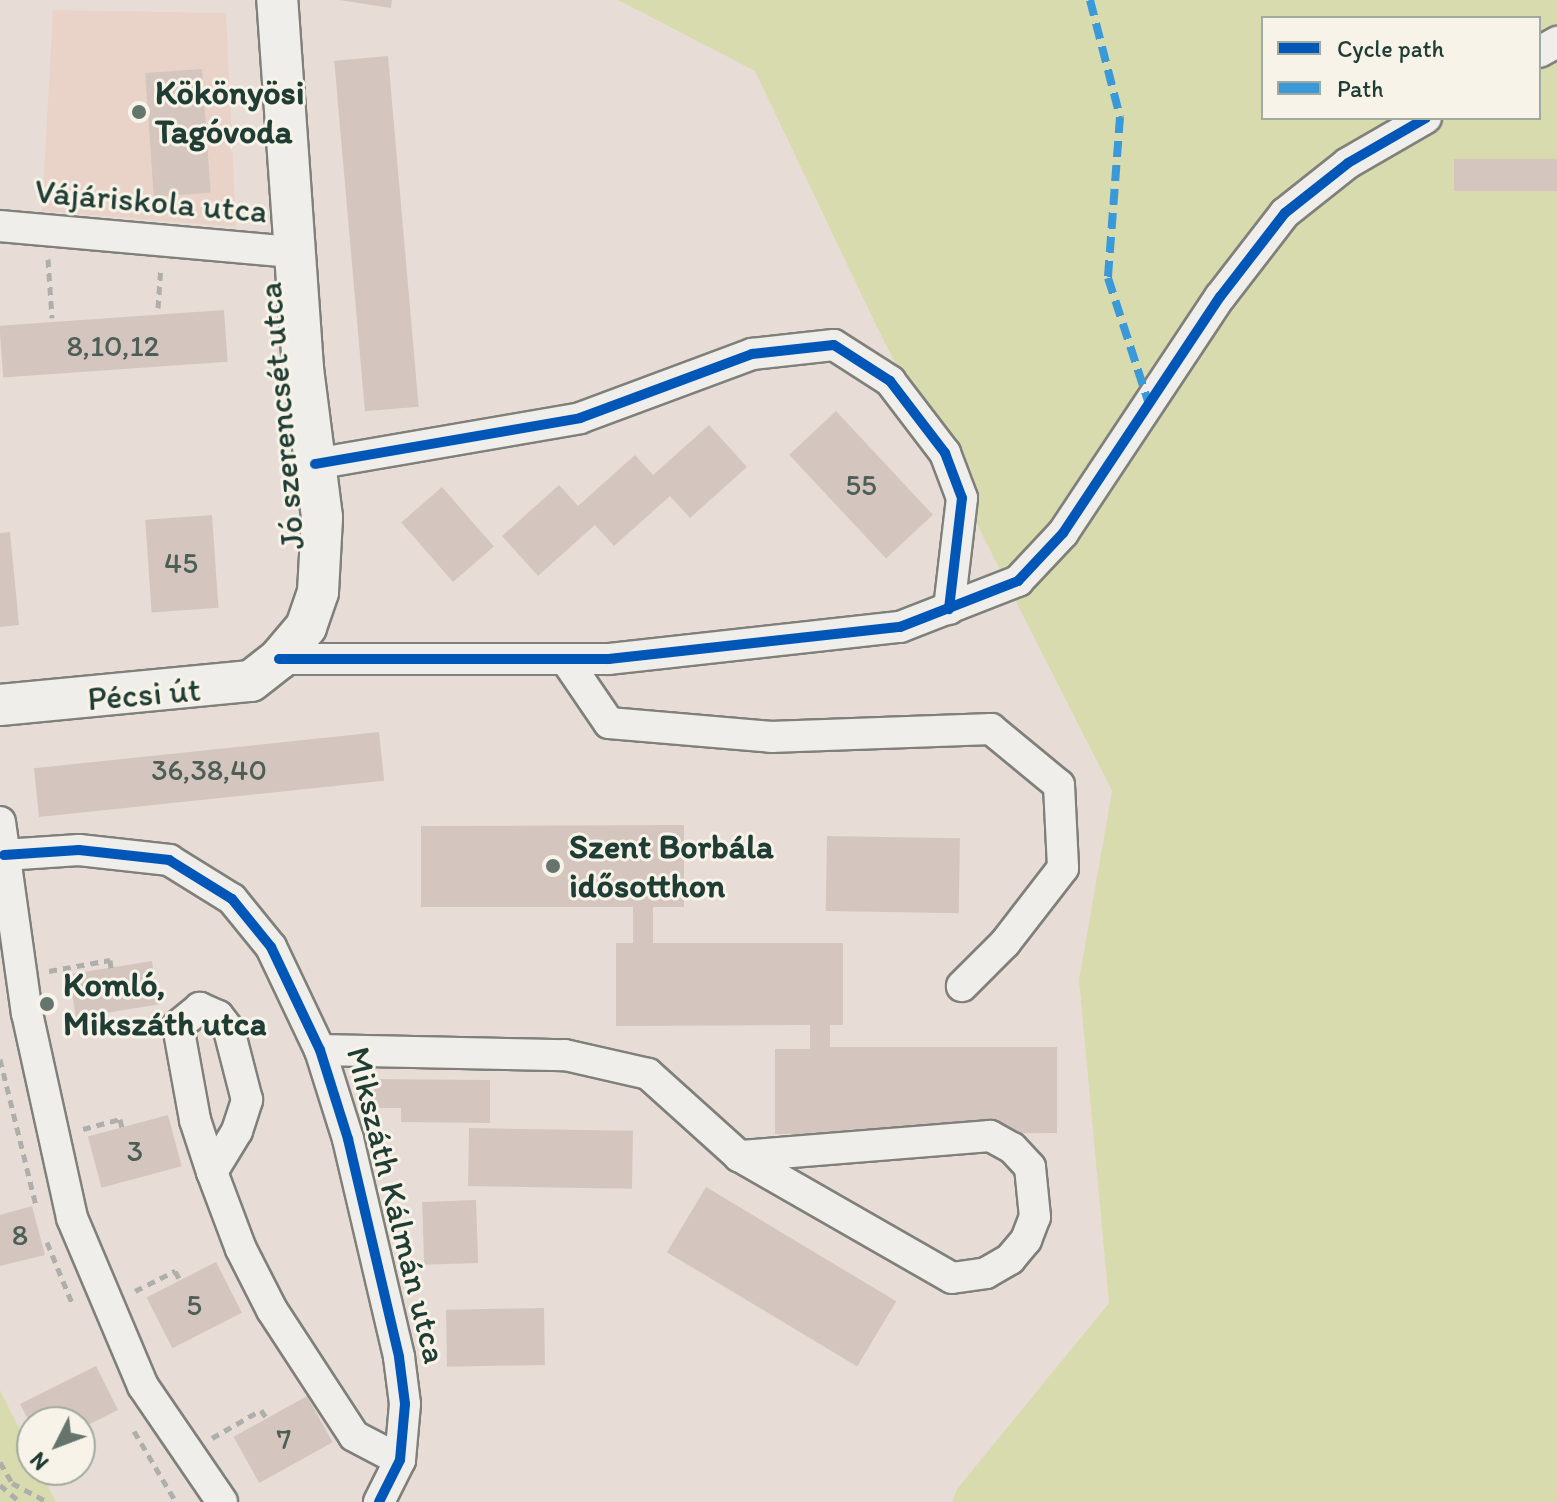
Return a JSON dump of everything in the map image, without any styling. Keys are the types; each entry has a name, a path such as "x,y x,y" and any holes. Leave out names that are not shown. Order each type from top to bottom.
{"main road":[{"name":"Jó szerencsét utca","path":"277,0 294,252 322,517 318,592 306,627 279,659"},
{"name":"Pécsi út","path":"0,705 220,688 251,681 279,659"}],"street":[{"path":"279,659 566,660 900,627 1018,581 1063,533 1220,297 1285,213 1348,163 1423,120"},
{"name":"Vájáriskola utca","path":"0,226 294,252"},
{"path":"315,464 580,418 752,354 834,345 890,381 945,453 962,498 949,609"},
{"path":"566,660 609,723 771,737 991,729 1059,785 1063,868 1005,943 962,986"},
{"path":"0,822 14,1016 72,1218 143,1386 222,1502"},
{"name":"Mikszáth Kálmán utca","path":"4,855 79,850 169,860 213,883 271,947 320,1050 348,1139 399,1357 405,1404 400,1460 379,1502"},
{"path":"320,1050 565,1055 648,1074 739,1156 952,1278 986,1273 1010,1259 1026,1240 1035,1217 1030,1167 1012,1148 990,1136 739,1156"},
{"path":"212,1172 272,1310 326,1398 354,1436 400,1460"}],"path":[{"path":"48,230 52,318"},
{"path":"158,308 163,240"},
{"path":"36,973 110,960 111,968"},
{"path":"80,1129 120,1119 122,1128"},
{"path":"120,1299 175,1271 180,1280"},
{"path":"198,1446 261,1410 267,1419"},
{"path":"0,1462 12,1483 47,1502"},
{"path":"0,1485 20,1502"}],"shaded area":[{"name":"Kökönyösi Tagóvoda","path":"53,10 226,13 236,227 42,211"}],"green space":[{"path":"618,0 1557,0 1557,1502 952,1502 957,1489 1109,1303 1079,980 1112,791 876,325 755,71"},
{"path":"0,1390 16,1422 16,1486 48,1486 56,1502 0,1502"}],"building":[{"path":"339,0 392,0 391,8"},
{"path":"388,56 419,407 365,411 334,61"},
{"path":"202,69 211,193 154,197 145,73"},
{"path":"1454,159 1557,159 1557,191 1454,191"},
{"path":"224,310 228,362 3,378 0,326"},
{"path":"836,411 933,515 886,559 789,455"},
{"path":"709,425 747,467 690,518 670,496 614,546 595,525 538,576 502,536 559,485 578,506 635,455 653,475"},
{"path":"442,487 494,547 453,582 401,522"},
{"path":"212,515 218,608 152,612 145,520"},
{"path":"10,532 19,625 0,627 0,533"},
{"path":"379,732 384,781 39,817 34,768"},
{"path":"684,825 684,907 653,907 653,943 843,943 843,1025 830,1025 830,1047 1057,1047 1057,1133 775,1134 775,1049 810,1049 810,1025 616,1026 616,943 633,943 633,907 421,907 421,826"},
{"path":"827,836 960,838 959,913 826,911"},
{"path":"152,961 159,1004 76,1018 69,974"},
{"path":"369,1079 490,1080 490,1123 401,1122 401,1108 368,1108"},
{"path":"168,1115 182,1166 102,1188 88,1136"},
{"path":"469,1128 633,1131 632,1189 468,1186"},
{"path":"706,1187 896,1301 857,1366 667,1252"},
{"path":"476,1200 478,1263 424,1265 422,1202"},
{"path":"32,1206 45,1255 0,1266 0,1215"},
{"path":"216,1262 242,1313 172,1348 147,1297"},
{"path":"544,1308 545,1365 447,1367 446,1310"},
{"path":"96,1366 118,1410 96,1421 96,1406 20,1404"},
{"path":"307,1396 333,1442 259,1483 234,1437"}],"marked path":[{"path":"1090,0 1120,117 1108,278 1149,404"}],"cycle path":[{"path":"279,659 609,659 900,627 1018,581 1063,533 1220,297 1285,213 1348,163 1423,120"},
{"path":"315,464 580,418 752,354 834,345 890,381 945,453 962,498 949,609"},
{"path":"4,855 79,850 169,860 232,899 271,947 320,1050 348,1139 399,1357 405,1404 400,1460 379,1502"}],"place":[{"name":"Kökönyösi Tagóvoda","path":"139,112"},
{"name":"Szent Borbála idősotthon","path":"553,866"},
{"name":"Komló, Mikszáth utca","path":"47,1004"}]}
